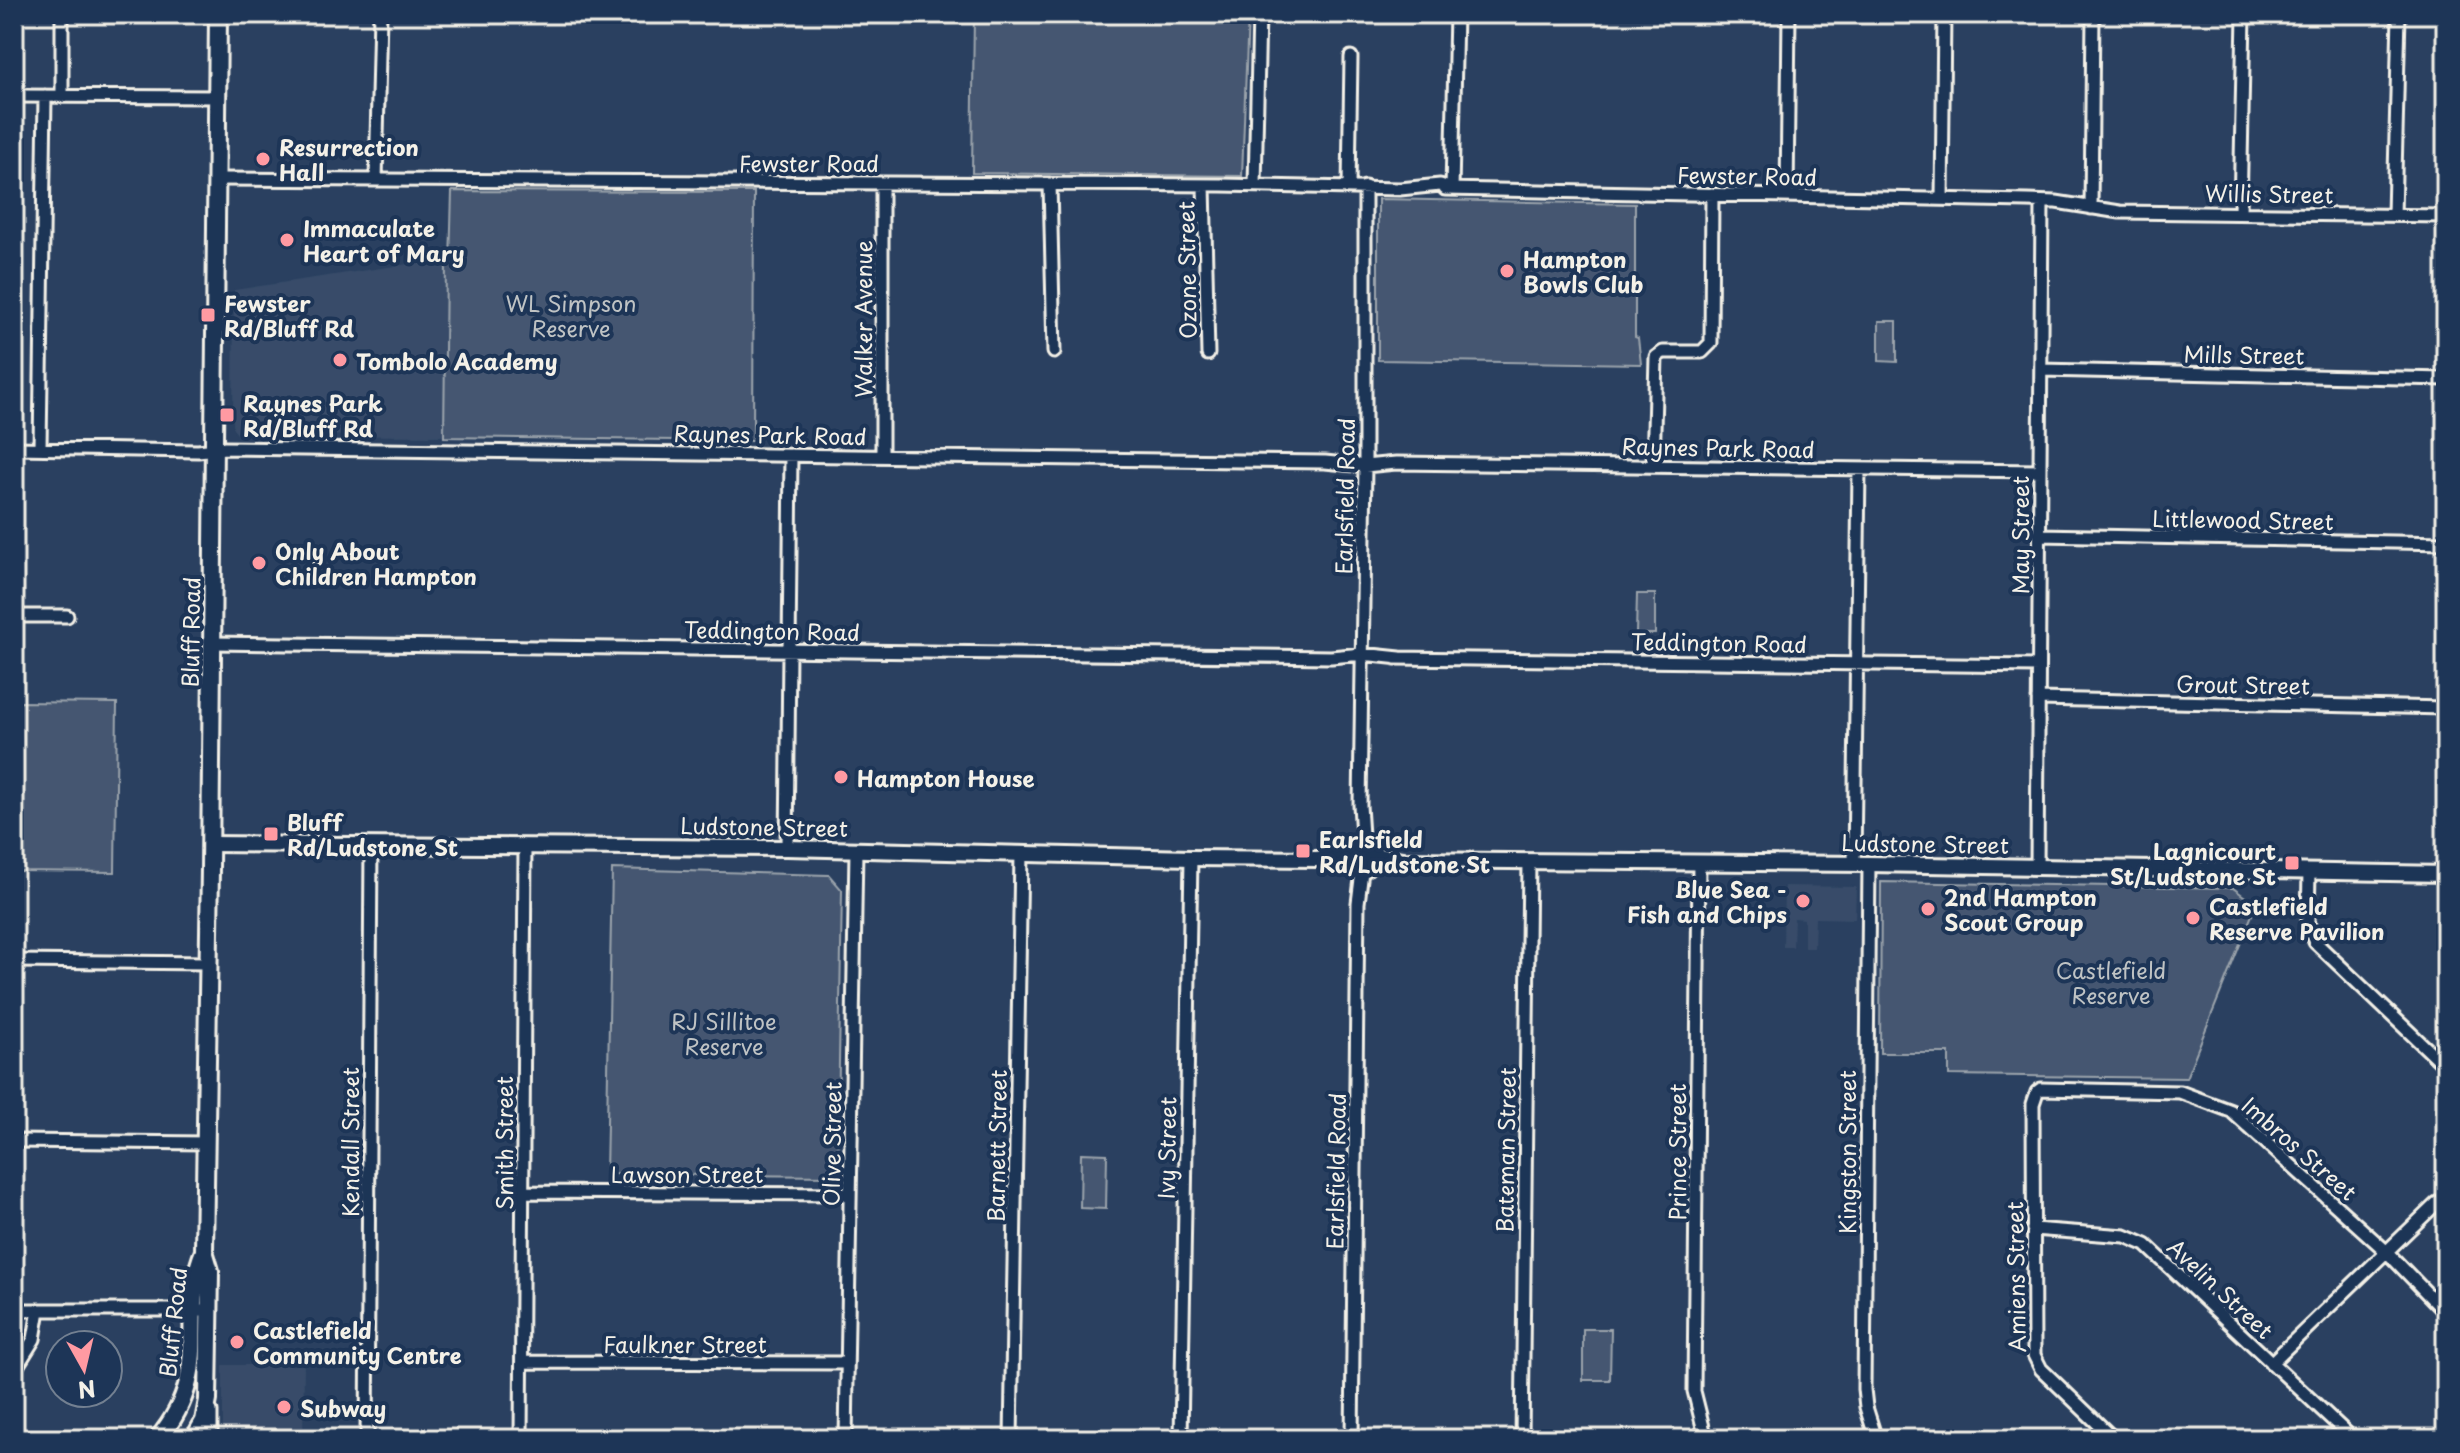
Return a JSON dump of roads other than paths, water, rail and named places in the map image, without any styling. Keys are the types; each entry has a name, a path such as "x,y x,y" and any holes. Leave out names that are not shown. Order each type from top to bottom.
{"main road":[{"name":"Bluff Road","path":"194,1439 206,1414 208,1395 196,1270 204,1251 207,1143 218,14"},
{"name":"Bluff Road","path":"158,1439 176,1416 189,1383 202,1310"}],"street":[{"path":"62,14 62,96"},
{"path":"376,180 380,14"},
{"path":"1255,185 1259,14"},
{"path":"1452,189 1456,14"},
{"path":"1787,196 1789,14"},
{"path":"1942,199 1944,14"},
{"path":"2091,208 2093,14"},
{"path":"2240,212 2244,14"},
{"path":"2394,215 2399,14"},
{"path":"1349,187 1351,57"},
{"path":"14,96 218,97"},
{"path":"40,448 45,96"},
{"name":"Fewster Road","path":"217,179 1255,185 1400,189 1434,185 1452,189 2042,203"},
{"name":"Walker Avenue","path":"882,183 882,456"},
{"path":"1050,184 1054,352"},
{"name":"Ozone Street","path":"1204,185 1208,354"},
{"name":"Earlsfield Road","path":"1352,1439 1365,462 1365,187"},
{"path":"1653,466 1656,357 1663,352 1702,352 1709,347 1712,338 1712,194"},
{"name":"Willis Street","path":"2042,203 2056,202 2135,213 2446,216"},
{"name":"May Street","path":"2037,867 2042,203"},
{"name":"Mills Street","path":"2041,370 2446,379"},
{"name":"Raynes Park Road","path":"14,448 172,449 189,445 214,448 2040,471"},
{"path":"787,848 791,455"},
{"name":"Kingston Street","path":"1859,469 1856,664 1861,864 1864,1389 1876,1439"},
{"name":"Littlewood Street","path":"2039,535 2446,543"},
{"path":"14,616 67,616"},
{"name":"Teddington Road","path":"212,643 2038,666"},
{"name":"Grout Street","path":"2038,699 2446,708"},
{"name":"Ludstone Street","path":"210,844 787,848 1359,861 1861,864 2446,874"},
{"name":"Kendall Street","path":"367,1439 371,846"},
{"name":"Smith Street","path":"521,1439 525,846"},
{"name":"Olive Street","path":"846,1439 856,850"},
{"name":"Barnett Street","path":"1011,1439 1021,854"},
{"name":"Ivy Street","path":"1181,1439 1191,858"},
{"name":"Bateman Street","path":"1522,1439 1529,862"},
{"name":"Prince Street","path":"1699,863 1694,1391 1706,1439"},
{"path":"2309,872 2308,922 2315,942 2446,1067"},
{"path":"14,961 209,963"},
{"name":"Amiens Street","path":"2045,1088 2037,1092 2033,1104 2032,1342 2036,1362 2114,1439"},
{"name":"Imbros Street","path":"2045,1088 2171,1091 2215,1103 2246,1122 2387,1252 2446,1313"},
{"path":"14,1141 207,1143"},
{"name":"Lawson Street","path":"523,1192 850,1194"},
{"path":"2271,1363 2437,1203 2446,1199"},
{"name":"Avelin Street","path":"2033,1229 2125,1236 2146,1245 2353,1439"},
{"path":"14,1310 202,1310"},
{"path":"14,1371 34,1339 39,1310"},
{"name":"Faulkner Street","path":"522,1362 847,1363"},
{"name":"Bluff Road","path":"208,1395 211,1439"}],"place":[{"name":"Resurrection Hall","path":"263,159"},
{"name":"Immaculate Heart of Mary","path":"287,240"},
{"name":"Hampton Bowls Club","path":"1507,271"},
{"name":"Fewster Rd/Bluff Rd","path":"208,315"},
{"name":"Tombolo Academy","path":"340,360"},
{"name":"Raynes Park Rd/Bluff Rd","path":"227,415"},
{"name":"Only About Children Hampton","path":"259,563"},
{"name":"Hampton House","path":"841,777"},
{"name":"Bluff Rd/Ludstone St","path":"271,834"},
{"name":"Earlsfield Rd/Ludstone St","path":"1303,851"},
{"name":"Lagnicourt St/Ludstone St","path":"2292,863"},
{"name":"Blue Sea - Fish and Chips","path":"1803,901"},
{"name":"2nd Hampton Scout Group","path":"1928,909"},
{"name":"Castlefield Reserve Pavilion","path":"2193,918"},
{"name":"Castlefield Community Centre","path":"237,1342"},
{"name":"Subway","path":"284,1407"}],"park label":[{"name":"WL Simpson Reserve","path":"571,314"},
{"name":"Castlefield Reserve","path":"2111,982"},
{"name":"RJ Sillitoe Reserve","path":"724,1032"}]}
